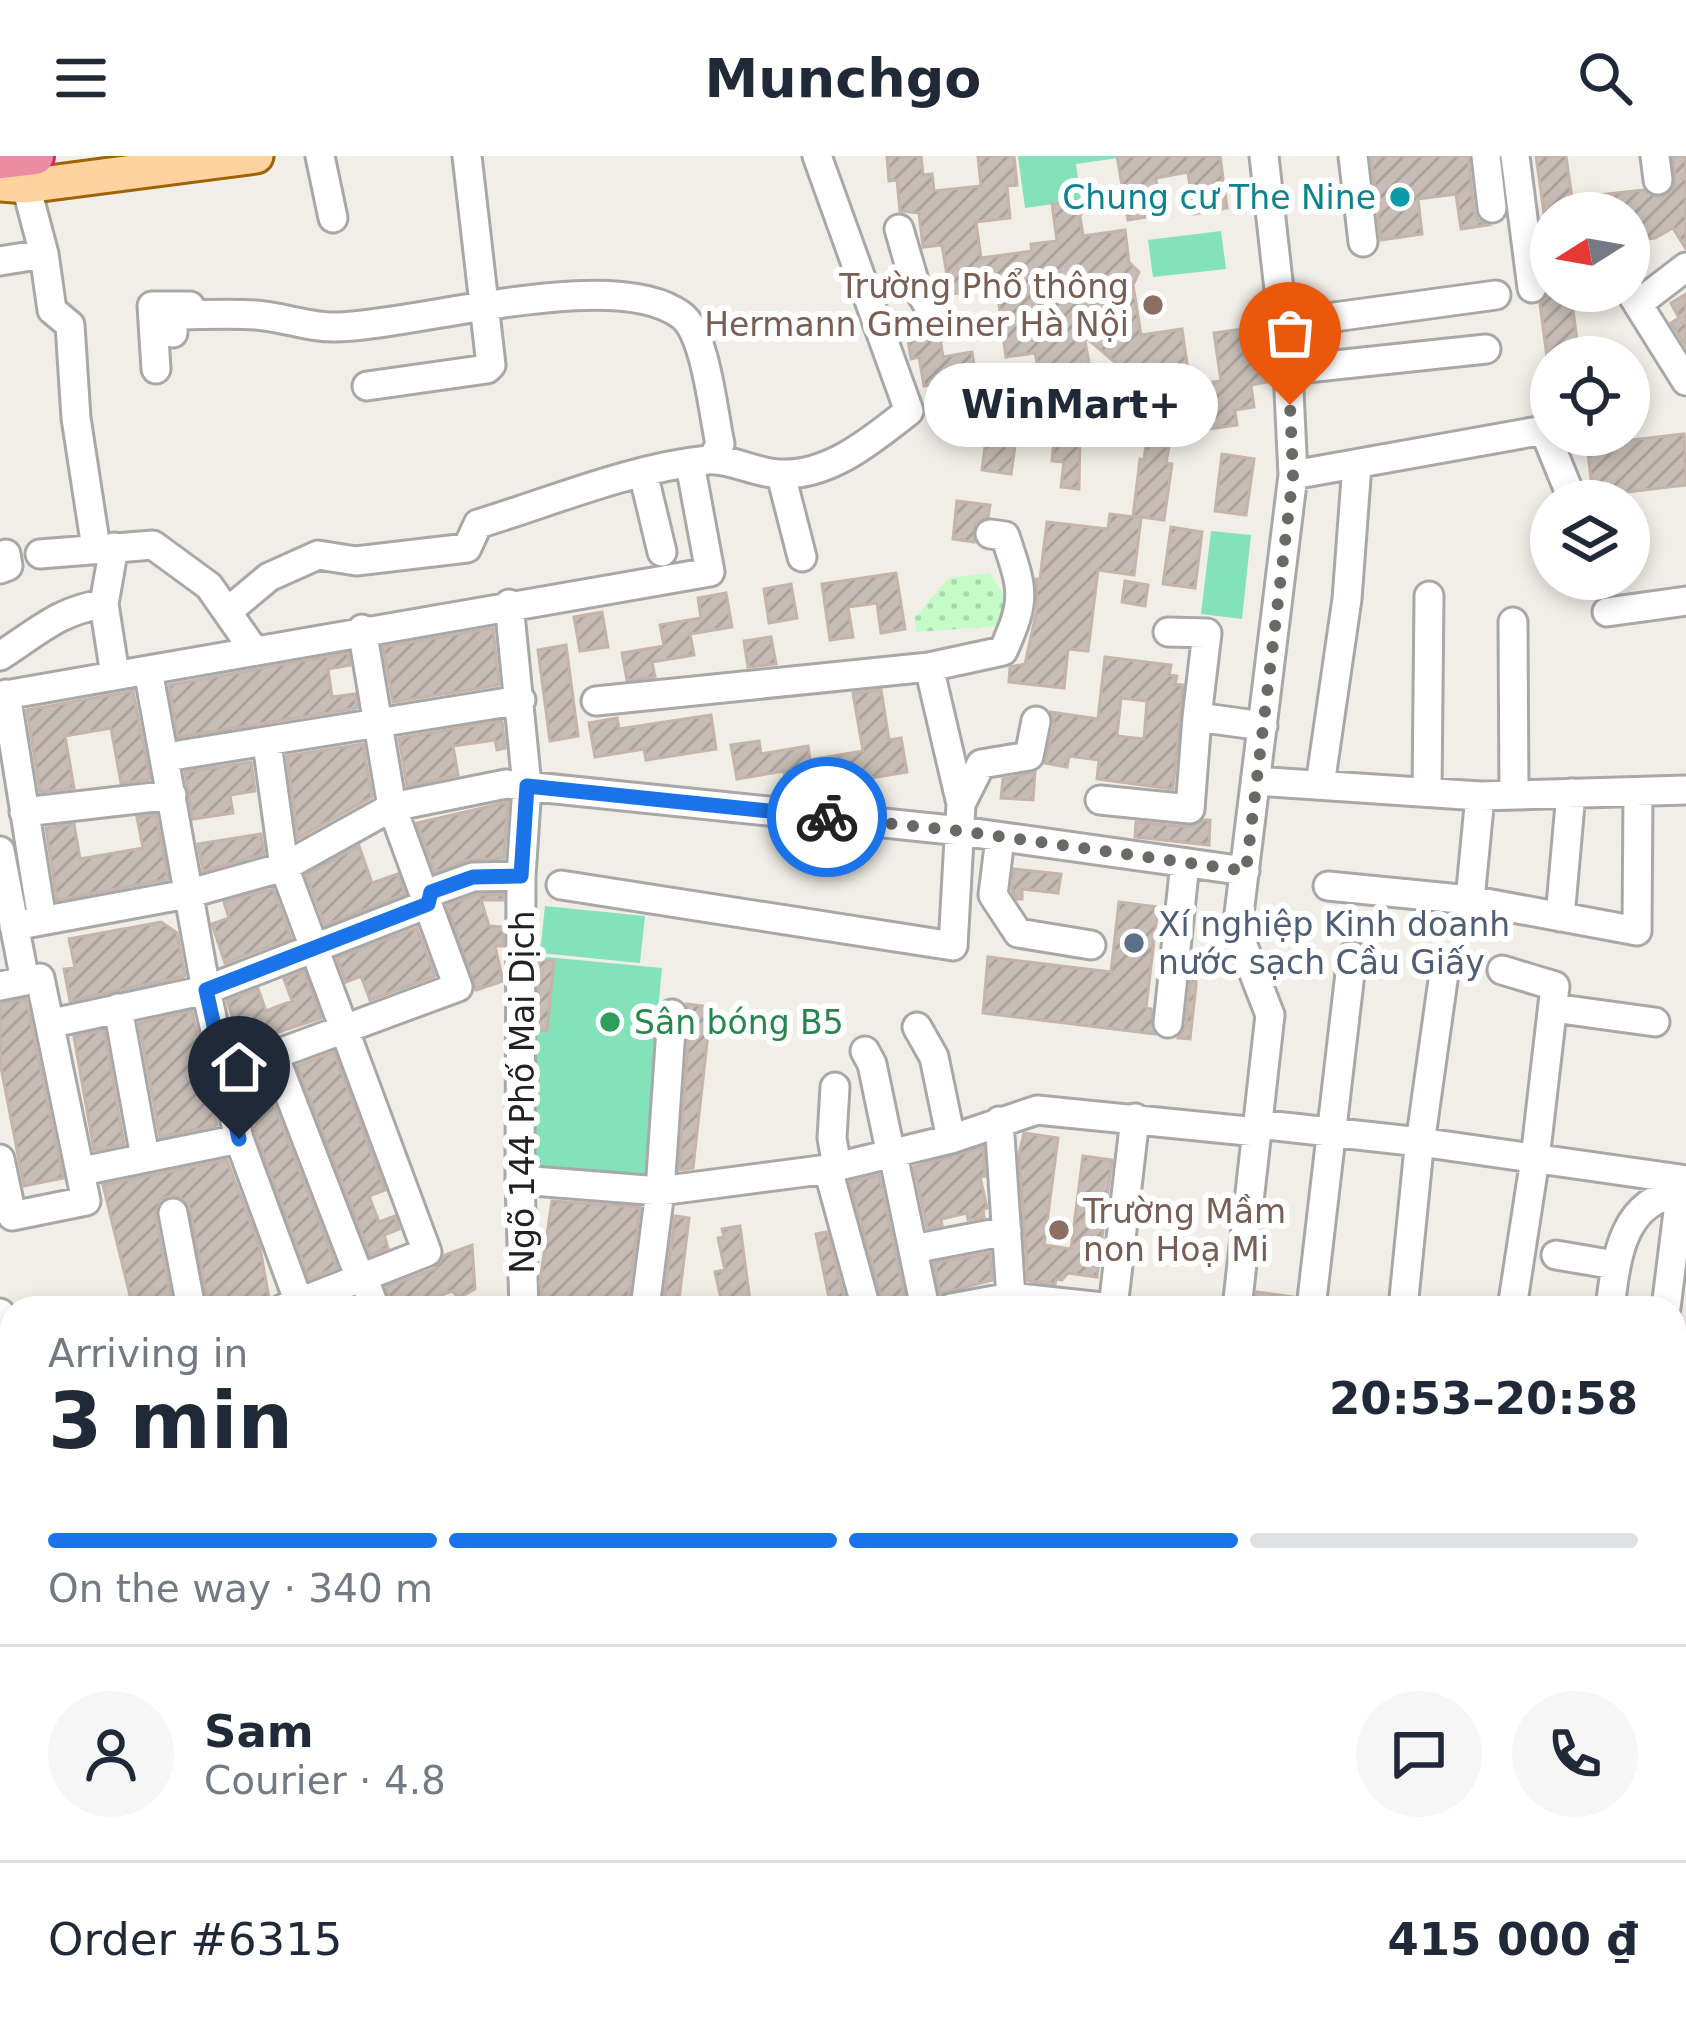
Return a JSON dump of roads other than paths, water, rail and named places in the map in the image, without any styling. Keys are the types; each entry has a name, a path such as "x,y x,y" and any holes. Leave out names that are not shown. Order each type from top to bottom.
{"main road":[{"path":"12,171 47,156"},
{"path":"12,171 256,156"}],"street":[{"path":"320,156 333,218"},
{"path":"367,386 489,368 492,361 467,156"},
{"path":"227,612 269,578 318,555 356,561 466,548 478,524 644,473 702,461 782,475 817,469 852,453 909,411 817,156"},
{"path":"1238,1296 1270,1015 1237,929 1293,475 1288,370 1264,156"},
{"path":"1353,156 1363,242"},
{"path":"1486,156 1492,208"},
{"path":"1515,156 1530,236"},
{"path":"12,171 44,254 52,310 70,325 76,418 105,548 104,604 116,675"},
{"path":"867,303 922,295 899,229"},
{"path":"0,261 44,254"},
{"path":"1650,287 1686,266"},
{"path":"1283,324 1496,295"},
{"path":"173,333 173,315 256,315 335,328 482,306 615,297 657,302 682,315 696,330 720,444 702,461"},
{"path":"156,369 152,307 214,307 220,315"},
{"path":"1643,312 1686,381"},
{"path":"1288,370 1486,350"},
{"path":"1293,475 1544,430 1564,480"},
{"path":"6,696 362,629 710,572 702,461"},
{"path":"1320,785 1347,598 1357,465"},
{"path":"644,473 662,552"},
{"path":"782,475 802,557"},
{"path":"596,701 929,668 1003,651 1023,590 1005,536 990,534"},
{"path":"40,554 153,545 209,586 253,650"},
{"path":"1427,792 1429,596"},
{"path":"1607,612 1686,601"},
{"path":"42,920 0,656 59,615 104,604"},
{"name":"Ngõ 144 Phố Mai Dịch","path":"508,604 527,786 521,876 524,1296"},
{"path":"1513,622 1514,795"},
{"path":"222,1067 274,1055 458,988 392,807 362,629"},
{"path":"1100,800 1190,808 1207,633 1168,632"},
{"path":"561,885 953,946 961,818 929,668"},
{"path":"148,670 222,1067 239,1139 292,1296"},
{"path":"166,757 520,700"},
{"path":"1197,717 1263,726"},
{"path":"961,818 981,764 1030,756 1036,721"},
{"path":"267,743 284,867 427,1252 367,1291 274,1055"},
{"path":"1256,781 1480,796 1686,790"},
{"path":"14,926 187,894 284,867 392,807 506,784 961,818 1000,838 1246,871"},
{"path":"1328,886 1470,900 1637,931 1638,792"},
{"path":"1560,917 1571,793"},
{"path":"24,812 172,795"},
{"path":"1470,900 1480,796"},
{"path":"1000,838 993,895 1018,933 1091,945"},
{"path":"0,851 14,926 13,984 40,978 86,1201 12,1216 0,1159"},
{"path":"1168,1023 1185,863"},
{"path":"428,904 431,892 473,877 521,876"},
{"path":"62,1021 206,990 428,904"},
{"path":"1312,1296 1352,956"},
{"path":"1502,970 1556,986 1514,1296"},
{"path":"1403,1296 1444,973"},
{"path":"118,1008 146,1157"},
{"path":"1553,1008 1654,1022"},
{"path":"646,1296 660,1191 673,1014"},
{"path":"917,1027 934,1057 950,1138"},
{"path":"865,1052 872,1064 924,1296"},
{"path":"835,1087 833,1168 863,1296"},
{"path":"520,1180 660,1191 833,1168 892,1155 1037,1109 1420,1142 1683,1184"},
{"path":"1114,1296 1136,1118"},
{"path":"999,1121 1012,1296"},
{"path":"92,1169 239,1139"},
{"path":"1611,1296 1620,1240 1630,1222 1683,1184"},
{"path":"1668,1296 1683,1184"},
{"path":"173,1213 189,1296"},
{"path":"914,1249 1007,1232"},
{"path":"1556,1256 1615,1265"}],"place":[{"name":"Chung cư The Nine","path":"1400,197"},
{"name":"Trường Phổ thông Hermann Gmeiner Hà Nội","path":"1153,305"},
{"name":"WinMart+","path":"1290,405"},
{"name":"Xí nghiệp Kinh doanh nước sạch Cầu Giấy","path":"1134,943"},
{"name":"Sân bóng B5","path":"610,1022"},
{"name":"Trường Mầm non Hoạ Mi","path":"1059,1230"}]}
